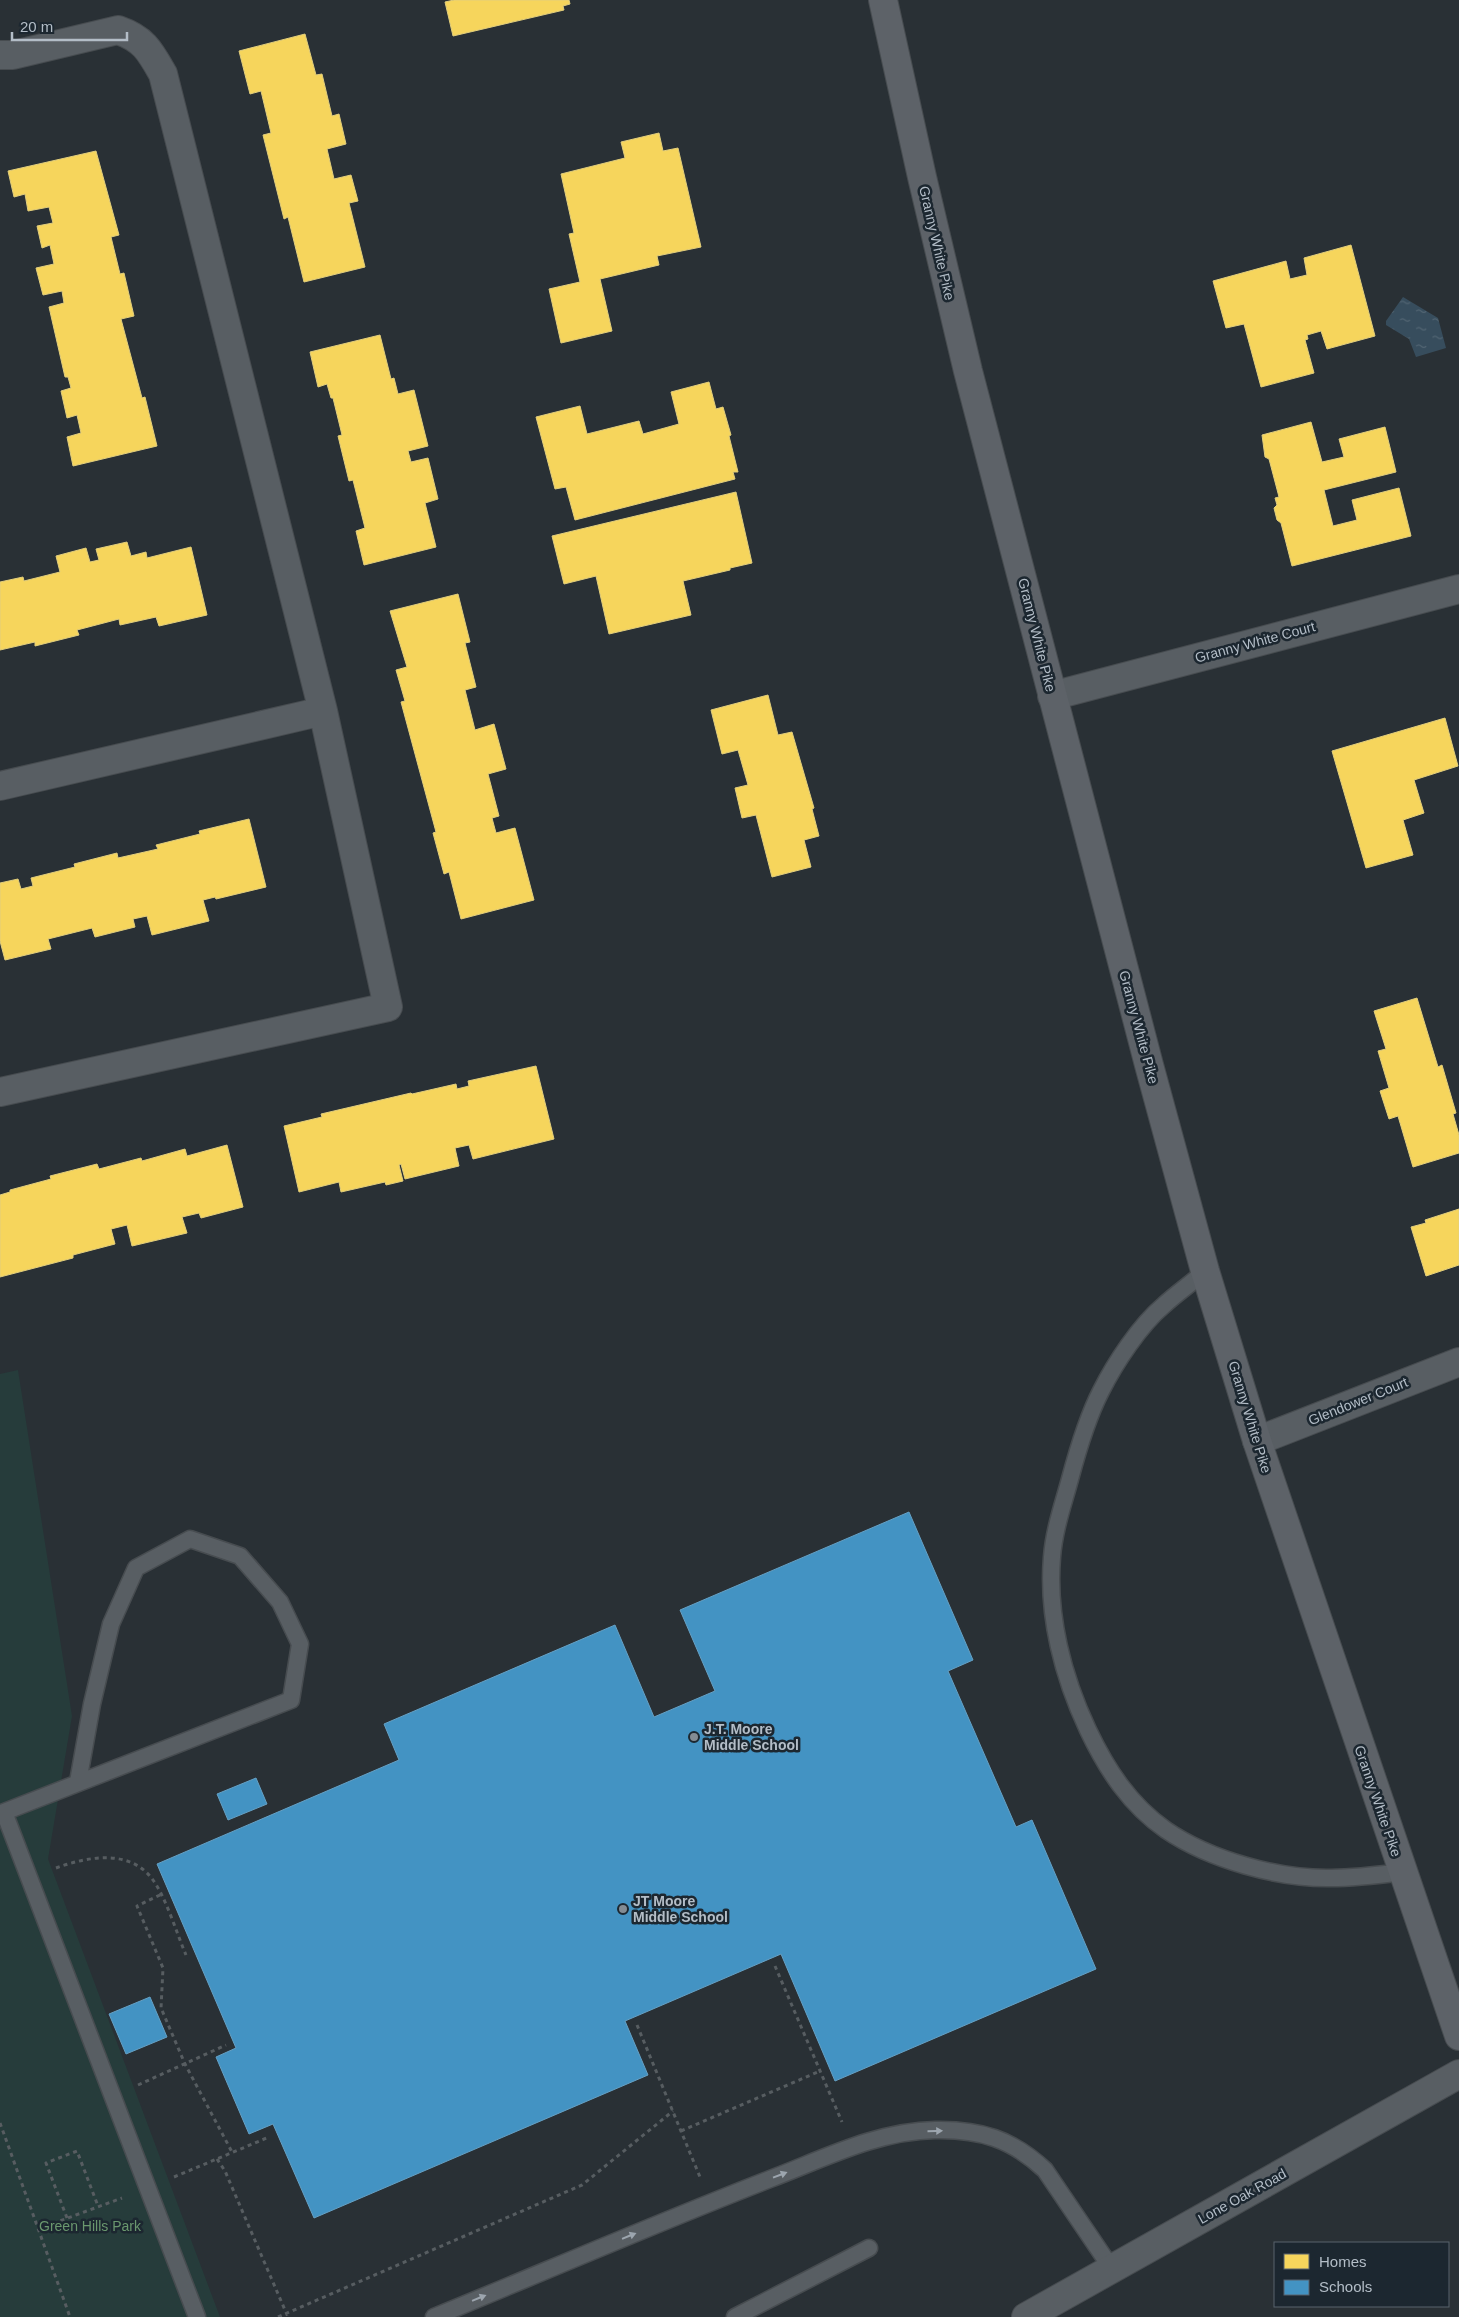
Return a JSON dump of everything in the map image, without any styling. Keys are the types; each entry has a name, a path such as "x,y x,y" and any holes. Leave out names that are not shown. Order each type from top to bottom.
{"main road":[{"name":"Granny White Pike","path":"883,0 946,282 1052,696 1205,1271 1257,1441 1459,2036"}],"street":[{"path":"0,55 13,55 118,30 134,35 151,53 163,74 323,711 388,1007 0,1092"},
{"name":"Granny White Court","path":"1052,696 1459,590"},
{"path":"0,786 323,711"},
{"name":"Glendower Court","path":"1257,1441 1459,1362"},
{"name":"Lone Oak Road","path":"1026,2317 1459,2074"}],"lane":[{"path":"1205,1271 1164,1304 1149,1320 1101,1390 1086,1426 1057,1526 1052,1556 1051,1583 1055,1628 1068,1679 1077,1706 1099,1753 1117,1782 1148,1817 1168,1832 1222,1858 1264,1870 1298,1876 1349,1878 1402,1872"},
{"path":"78,1782 92,1704 111,1624 136,1568 190,1540 240,1556 280,1602 300,1644 292,1700 4,1812 197,2317"},
{"path":"434,2317 711,2202 853,2147 878,2138 935,2130 969,2132 1002,2140 1032,2158 1045,2170 1112,2269"},
{"path":"735,2317 869,2248"}],"path":[{"path":"30,1878 90,1857 109,1857 129,1861 155,1883 186,1955"},
{"path":"160,1895 137,1906 164,1968 161,2008 185,2064 232,2152"},
{"path":"775,1966 853,2147"},
{"path":"637,2025 711,2202"},
{"path":"113,2096 226,2045"},
{"path":"681,2131 820,2071"},
{"path":"278,2317 287,2315 582,2185 673,2111"},
{"path":"0,2123 70,2317"},
{"path":"38,2228 148,2188 269,2137"},
{"path":"67,2218 46,2163 78,2151 98,2206"},
{"path":"217,2159 225,2171 287,2315"}],"green space":[{"name":"Green Hills Park","path":"18,1370 72,1716 48,1859 220,2317 0,2317 0,1374"}],"water":[{"path":"1403,297 1438,318 1446,348 1416,357 1409,339 1386,325 1386,321"}],"building: Homes":[{"path":"454,0 569,0 570,4 563,6 564,10 453,36 445,2"},
{"path":"305,34 316,75 322,74 332,116 339,114 346,144 327,149 334,179 351,175 358,201 349,203 365,267 304,282 288,217 284,219 263,135 271,133 261,91 250,94 239,51"},
{"path":"659,133 663,151 678,148 701,247 657,256 659,265 600,279 612,331 561,343 549,289 580,282 569,234 574,233 561,174 625,158 621,142"},
{"path":"96,151 119,235 111,237 120,274 124,273 134,316 121,319 142,398 145,397 157,446 73,466 67,437 81,433 77,415 67,418 61,391 71,388 68,377 65,377 49,307 64,303 62,291 43,295 36,268 54,264 50,245 42,248 37,226 53,223 49,207 28,211 25,194 14,197 8,171"},
{"path":"1351,245 1375,336 1327,349 1321,331 1307,335 1308,339 1305,340 1314,373 1261,387 1244,324 1226,328 1213,281 1286,261 1290,279 1307,275 1304,258"},
{"path":"380,335 391,379 394,378 398,394 414,390 428,446 408,451 411,462 428,458 438,499 425,503 436,547 364,565 356,531 365,528 353,480 349,481 338,436 342,435 333,398 331,398 327,384 318,387 310,352"},
{"path":"709,382 716,409 723,407 731,435 729,436 738,472 733,472 735,479 575,520 566,487 555,489 536,417 580,406 587,434 639,421 643,434 679,424 671,392"},
{"path":"1311,422 1322,462 1344,457 1339,439 1385,427 1396,472 1324,490 1333,526 1357,520 1352,500 1399,488 1411,536 1292,566 1281,523 1277,520 1274,508 1277,505 1275,498 1279,497 1269,459 1265,457 1262,435"},
{"path":"736,492 752,563 683,581 691,615 609,634 596,576 564,584 552,536"},
{"path":"127,542 131,556 146,552 147,558 191,547 207,615 159,626 156,617 120,625 119,619 77,630 79,635 35,646 35,642 0,650 0,582 23,577 24,581 60,572 56,556 86,548 90,562 99,560 96,549"},
{"path":"458,594 470,642 465,643 476,687 465,690 475,730 494,724 506,769 488,774 499,816 492,818 496,833 515,828 534,900 461,919 449,872 444,874 433,833 436,832 401,702 405,701 396,670 407,667 390,611"},
{"path":"768,695 778,735 792,732 814,808 812,809 819,836 804,840 811,867 772,877 756,815 742,818 735,788 748,785 738,750 722,754 711,710"},
{"path":"1445,718 1458,766 1414,780 1424,813 1403,820 1413,855 1366,868 1332,751"},
{"path":"249,819 266,887 216,899 215,897 203,900 209,921 152,935 147,916 133,919 135,927 95,937 92,928 48,939 51,949 5,960 0,941 0,883 18,879 21,889 33,886 31,878 75,867 74,864 117,853 118,858 158,849 156,845 200,834 199,831"},
{"path":"1417,998 1438,1067 1442,1065 1456,1113 1453,1114 1459,1135 1459,1153 1413,1167 1398,1116 1389,1119 1380,1091 1389,1088 1378,1051 1386,1049 1374,1011"},
{"path":"536,1066 554,1139 473,1159 469,1145 455,1148 459,1166 405,1179 401,1164 399,1165 403,1181 386,1185 385,1182 341,1192 339,1182 299,1192 284,1126 322,1117 321,1114 411,1093 456,1084 457,1089 469,1086 468,1081"},
{"path":"227,1145 243,1207 201,1218 199,1213 182,1217 187,1233 132,1246 127,1225 111,1229 115,1244 73,1255 73,1258 0,1277 0,1195 10,1192 10,1190 51,1179 50,1176 97,1164 99,1169 141,1158 142,1161 185,1149 187,1156"},
{"path":"1459,1209 1459,1265 1426,1276 1411,1227 1426,1223 1425,1220"}],"building: Schools":[{"name":"JT Moore Middle School","path":"909,1512 973,1660 948,1671 1016,1827 1032,1820 1096,1969 835,2081 781,1954 625,2021 648,2075 314,2218 273,2124 249,2134 216,2057 236,2048 157,1864 399,1760 384,1724 615,1625 654,1717 715,1691 680,1610"},
{"path":"256,1778 267,1804 228,1820 217,1794"},
{"path":"150,1997 167,2037 126,2054 109,2014"}],"place":[{"name":"J.T. Moore Middle School","path":"694,1737"},
{"name":"JT Moore Middle School","path":"623,1909"}]}
